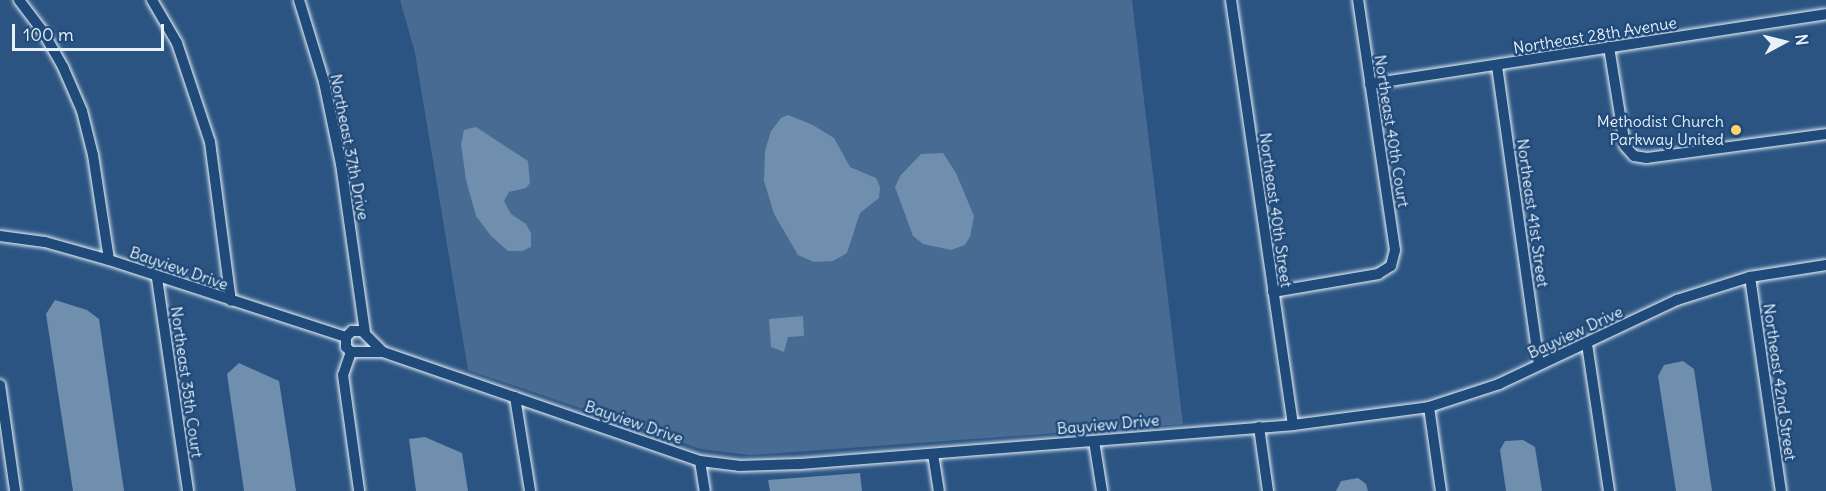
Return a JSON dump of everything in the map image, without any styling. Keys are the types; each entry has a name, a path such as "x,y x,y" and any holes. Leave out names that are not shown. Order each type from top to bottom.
{"street":[{"path":"20,0 42,30 63,67 82,111 93,155 109,260"},
{"path":"152,0 177,42 210,142 231,301"},
{"name":"Northeast 37th Drive","path":"299,0 324,82 341,164 366,336"},
{"name":"Northeast 40th Street","path":"1231,0 1293,425"},
{"name":"Northeast 40th Court","path":"1273,292 1378,274 1391,266 1395,250 1358,0"},
{"name":"Northeast 28th Avenue","path":"1370,84 1826,15"},
{"path":"1609,47 1625,146 1634,156 1647,159 1826,134"},
{"name":"Northeast 41st Street","path":"1497,66 1539,364"},
{"name":"Bayview Drive","path":"0,236 45,242 109,260 231,301 349,334 366,336 383,352"},
{"name":"Bayview Drive","path":"351,352 364,350 383,352 700,460 739,466 933,454 1293,425 1429,407 1499,384 1677,300 1750,277 1826,265"},
{"name":"Northeast 42nd Street","path":"1750,277 1781,491"},
{"name":"Northeast 35th Court","path":"158,278 188,491"},
{"name":"Northeast 37th Drive","path":"349,334 361,302"},
{"path":"349,334 346,347 351,352 343,375 359,491"},
{"path":"364,350 366,336"},
{"path":"1587,344 1609,491"},
{"path":"0,385 15,491"},
{"path":"515,398 530,491"},
{"path":"1429,407 1441,491"},
{"path":"1259,427 1269,491"},
{"path":"1094,441 1102,491"},
{"path":"933,454 939,491"},
{"path":"700,460 705,491"}],"shaded area":[{"path":"400,0 1132,0 1183,424 750,455 701,449 468,370 415,53"},
{"path":"788,115 813,125 834,138 850,167 876,178 880,187 879,198 860,213 847,253 833,261 814,262 798,255 774,214 764,181 765,151 771,131 781,118"},
{"path":"476,127 528,161 530,183 526,188 509,192 504,201 511,214 526,224 531,233 531,247 522,251 508,251 491,236 476,216 466,180 461,144 464,130"},
{"path":"943,153 956,173 974,216 970,237 965,245 951,250 923,244 913,236 895,187 900,176 921,154"},
{"path":"55,300 87,310 99,319 124,491 73,491 46,314"},
{"path":"803,316 804,336 788,337 784,352 771,347 769,319"},
{"path":"1683,361 1694,369 1712,491 1676,491 1658,376 1664,365"},
{"path":"239,363 279,381 296,491 244,491 227,374"},
{"path":"425,437 462,453 468,491 416,491 409,439"},
{"path":"1523,440 1535,447 1542,491 1506,491 1500,450 1505,441"},
{"path":"860,473 862,491 770,491 768,480"},
{"path":"1358,478 1366,484 1368,491 1336,491 1341,481"}],"place":[{"name":"Methodist Church Parkway United","path":"1736,130"}]}
